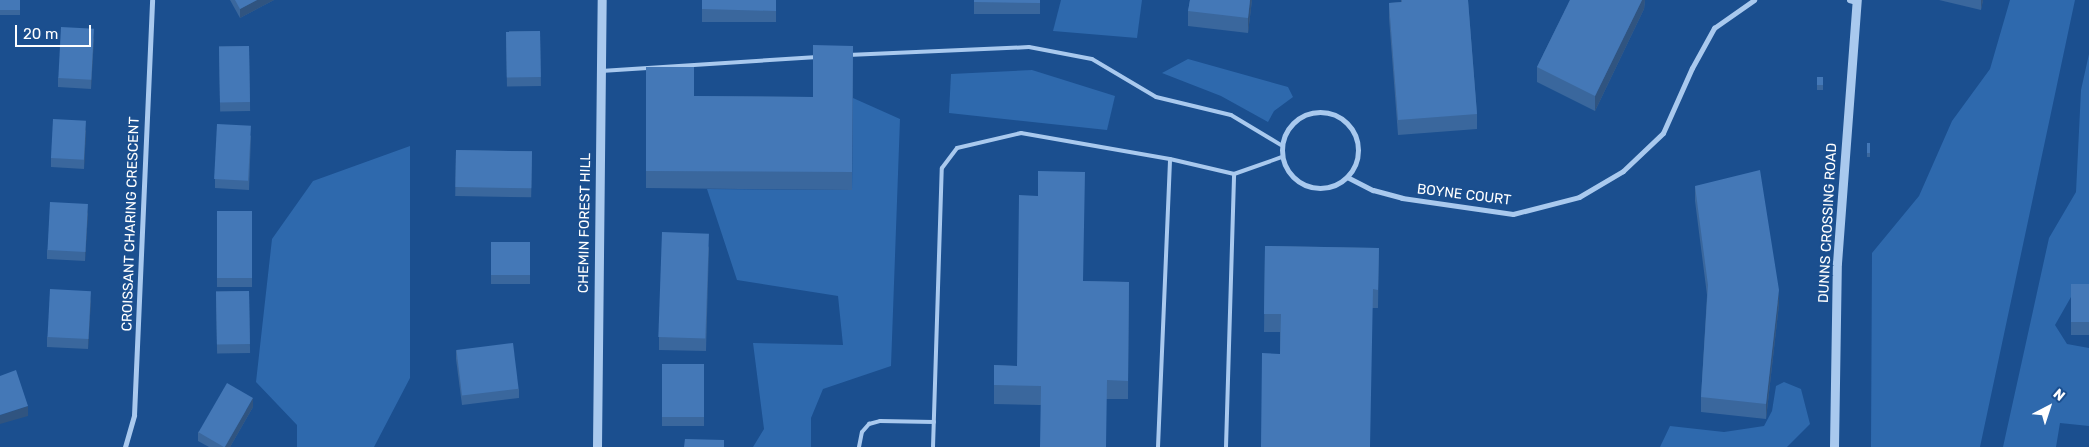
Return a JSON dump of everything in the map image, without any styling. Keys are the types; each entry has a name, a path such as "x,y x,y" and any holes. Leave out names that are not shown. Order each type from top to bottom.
{"street":[{"name":"CROISSANT CHARING CRESCENT","path":"125,447 134,415 152,0"},
{"name":"CHEMIN FOREST HILL","path":"597,447 602,0"},
{"name":"BOYNE COURT","path":"1347,177 1373,190 1402,198 1513,214 1579,197 1623,171 1663,133 1692,68 1714,28 1752,0"},
{"name":"DUNNS CROSSING ROAD","path":"1834,447 1837,263 1854,1"},
{"path":"1323,112 1334,114 1346,121 1358,144 1357,158 1347,177 1332,186 1306,185 1294,178 1282,157 1282,145 1285,134 1300,117 1323,112"}],"lane":[{"path":"844,55 1029,47 1092,59 1156,97 1231,115 1282,145"},
{"path":"601,71 824,56"},
{"path":"933,447 942,168 957,148 1021,133 1170,159 1234,174 1282,157"},
{"path":"1158,447 1170,159"},
{"path":"1226,447 1234,174"},
{"path":"859,447 862,432 869,424 880,421 934,422"}],"shaded area":[{"path":"1061,0 1142,0 1137,38 1053,31"},
{"path":"2010,0 2075,0 1980,447 1871,447 1872,253 1919,196 1952,121 1990,69"},
{"path":"2089,54 2089,297 2071,297 2055,325 2067,344 2089,348 2089,426 2060,423 2056,447 2003,447 2049,238 2076,192 2081,90"},
{"path":"1188,59 1288,87 1293,97 1274,111 1268,122 1221,96 1162,73"},
{"path":"1032,70 1115,96 1107,130 949,113 951,74"},
{"path":"853,98 900,119 891,366 823,389 811,418 811,447 753,447 764,429 753,343 843,345 838,296 737,280 707,189 852,190"},
{"path":"410,146 410,378 374,447 297,447 297,425 256,382 272,239 313,181"},
{"path":"1784,382 1801,389 1810,424 1787,447 1660,447 1670,426 1724,432 1764,426 1772,411 1776,386"}],"building":[{"path":"0,0 20,0 20,10 0,10"},
{"path":"235,0 257,0 240,9"},
{"path":"702,0 776,0 776,11 702,9"},
{"path":"974,0 1040,0 1040,3 974,2"},
{"path":"1190,0 1250,0 1248,18 1188,11"},
{"path":"1402,0 1468,0 1477,114 1398,120 1389,3 1402,2"},
{"path":"1570,0 1642,0 1595,96 1537,67"},
{"path":"61,27 94,29 91,80 58,78"},
{"path":"540,31 541,77 507,78 506,32"},
{"path":"813,45 853,46 852,172 646,171 646,67 694,67 694,96 813,97"},
{"path":"249,46 250,102 220,103 219,47"},
{"path":"1817,77 1823,77 1823,85 1817,85"},
{"path":"53,119 86,121 84,160 51,158"},
{"path":"217,124 251,126 248,181 214,179"},
{"path":"1867,143 1870,143 1870,153 1867,153"},
{"path":"456,150 532,151 531,188 455,187"},
{"path":"1760,170 1779,290 1766,404 1701,397 1708,285 1695,186"},
{"path":"1038,171 1085,172 1083,281 1129,282 1128,381 1107,380 1106,447 1040,447 1041,386 994,385 994,365 1017,366 1019,195 1038,196"},
{"path":"50,202 88,204 85,252 47,250"},
{"path":"217,211 252,211 252,278 217,278"},
{"path":"662,232 709,234 705,339 658,337"},
{"path":"491,242 530,242 530,275 491,275"},
{"path":"1265,246 1379,248 1378,290 1373,289 1370,447 1261,447 1262,353 1280,354 1281,314 1264,314"},
{"path":"2071,284 2089,284 2089,322 2071,322"},
{"path":"50,289 91,291 88,339 47,337"},
{"path":"249,291 250,344 217,345 216,292"},
{"path":"513,343 519,389 462,396 456,350"},
{"path":"662,364 704,364 704,417 662,417"},
{"path":"16,370 28,406 0,415 0,376"},
{"path":"227,383 253,398 225,447 198,432"},
{"path":"685,439 724,440 724,447 684,447"}]}
